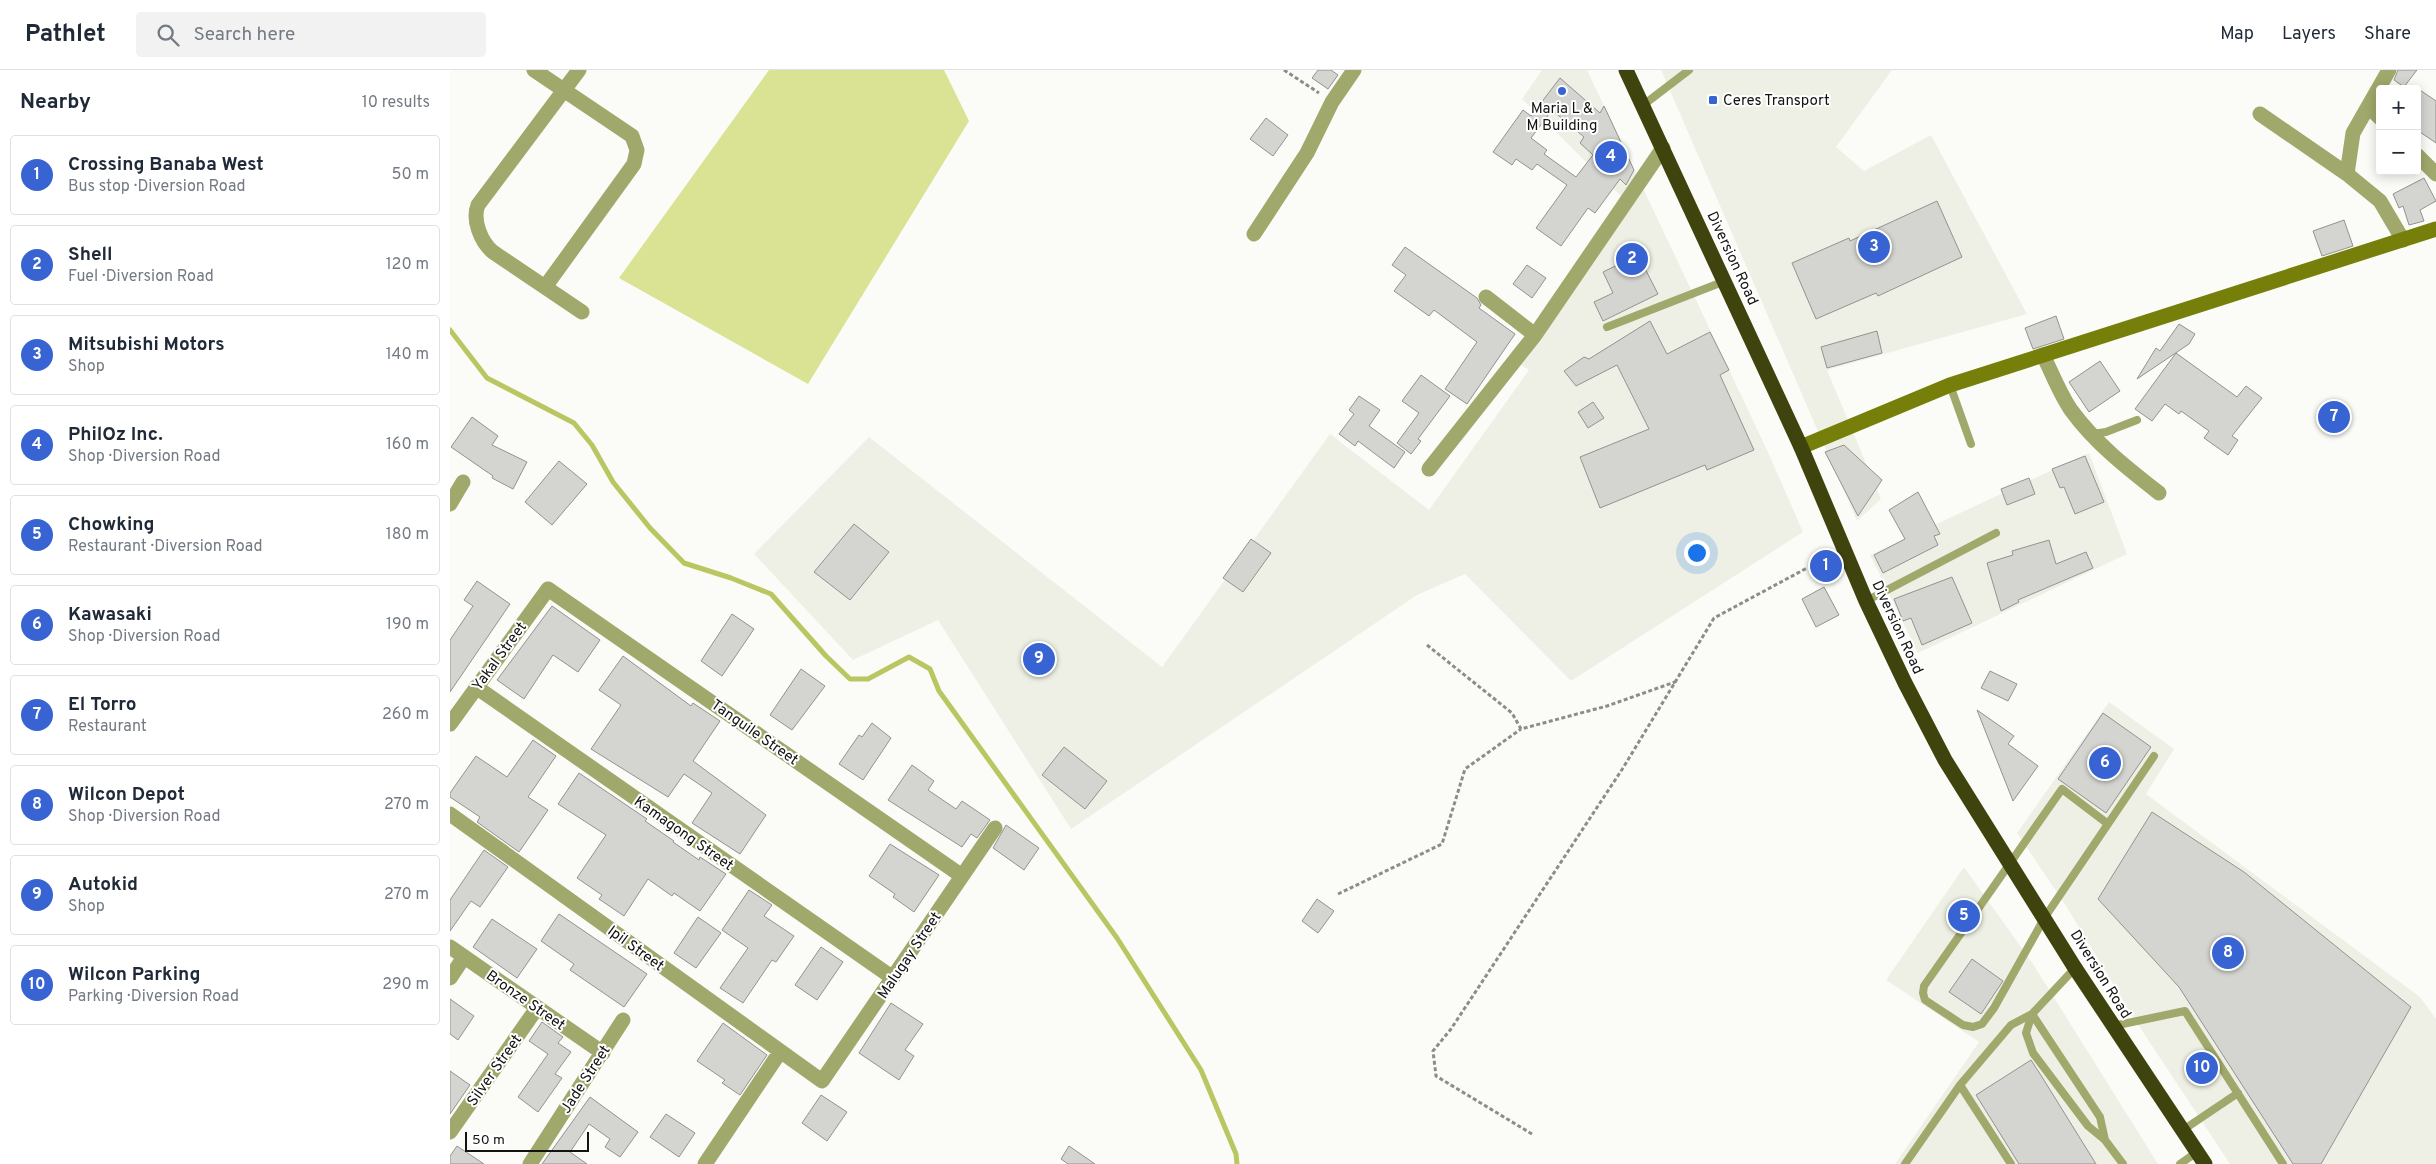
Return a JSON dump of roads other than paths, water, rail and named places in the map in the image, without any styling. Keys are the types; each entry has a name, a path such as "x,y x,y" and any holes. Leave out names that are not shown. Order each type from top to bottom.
{"highway":[{"name":"Diversion Road","path":"1626,70 1801,447 1866,601 1905,683 1945,760 1990,834 2045,917 2075,968 2201,1158"}],"street":[{"path":"534,70 632,136 637,150 634,164 545,287"},
{"path":"579,70 476,210 476,217 486,247 582,312"},
{"path":"1254,234 1307,153 1332,102 1354,70"},
{"path":"2347,174 2353,133 2358,120 2369,107 2388,70"},
{"path":"2369,107 2376,114"},
{"path":"2260,114 2347,174 2380,201 2403,240"},
{"path":"1430,469 1535,335 1662,148"},
{"path":"2421,160 2436,174"},
{"path":"1801,447 1950,385 2436,229"},
{"path":"1486,297 1535,335"},
{"path":"2043,355 2070,409 2111,454 2158,493"},
{"path":"450,504 463,482"},
{"name":"Yakal Street","path":"450,724 548,589"},
{"name":"Tanguile Street","path":"548,589 962,876"},
{"name":"Kamagong Street","path":"476,687 893,978"},
{"name":"Ipil Street","path":"450,814 822,1081"},
{"name":"Malugay Street","path":"822,1081 995,828"},
{"name":"Bronze Street","path":"450,947 603,1053"},
{"path":"450,978 464,957"},
{"name":"Silver Street","path":"450,1132 537,1008"},
{"name":"Jade Street","path":"530,1164 623,1020"},
{"path":"705,1164 780,1052"}],"lane":[{"path":"1642,106 1689,70"},
{"path":"1607,328 1725,281"},
{"path":"1950,385 1971,444"},
{"path":"2092,434 2106,432 2136,420"},
{"path":"1866,601 1996,533"},
{"path":"2108,824 2062,790 1924,986 1925,1000 1963,1025 1973,1027 1982,1024 1994,1008 2045,917 2108,824 2154,756"},
{"path":"1905,1164 1960,1085 2012,1025 2032,1014 2075,968"},
{"path":"2113,1026 2185,1011 2283,1164"},
{"path":"2032,1014 2026,1033 2033,1053 2088,1126 2105,1140 2123,1164"},
{"path":"2032,1014 2100,1117 2105,1140"},
{"path":"1960,1085 2009,1163"},
{"path":"2182,1130 2238,1093"},
{"path":"2180,1164 2201,1158"}],"waterway":[{"path":"450,330 487,378 574,423 592,445 613,482 650,528 684,563 731,578 771,594 826,656 850,679 868,679 909,657 930,669 939,691 1117,938 1201,1070 1236,1154 1237,1164"}],"place":[{"name":"Maria L & M Building","path":"1562,91"},
{"name":"Ceres Transport","path":"1713,100"},
{"name":"PhilOz Inc.","path":"1611,157"},
{"name":"Mitsubishi Motors","path":"1874,247"},
{"name":"Shell","path":"1632,259"},
{"name":"El Torro","path":"2334,417"},
{"name":"Crossing Banaba West","path":"1826,566"},
{"name":"Autokid","path":"1039,659"},
{"name":"Kawasaki","path":"2105,763"},
{"name":"Chowking","path":"1964,916"},
{"name":"Wilcon Depot","path":"2228,953"},
{"name":"Wilcon Parking","path":"2202,1068"}]}
